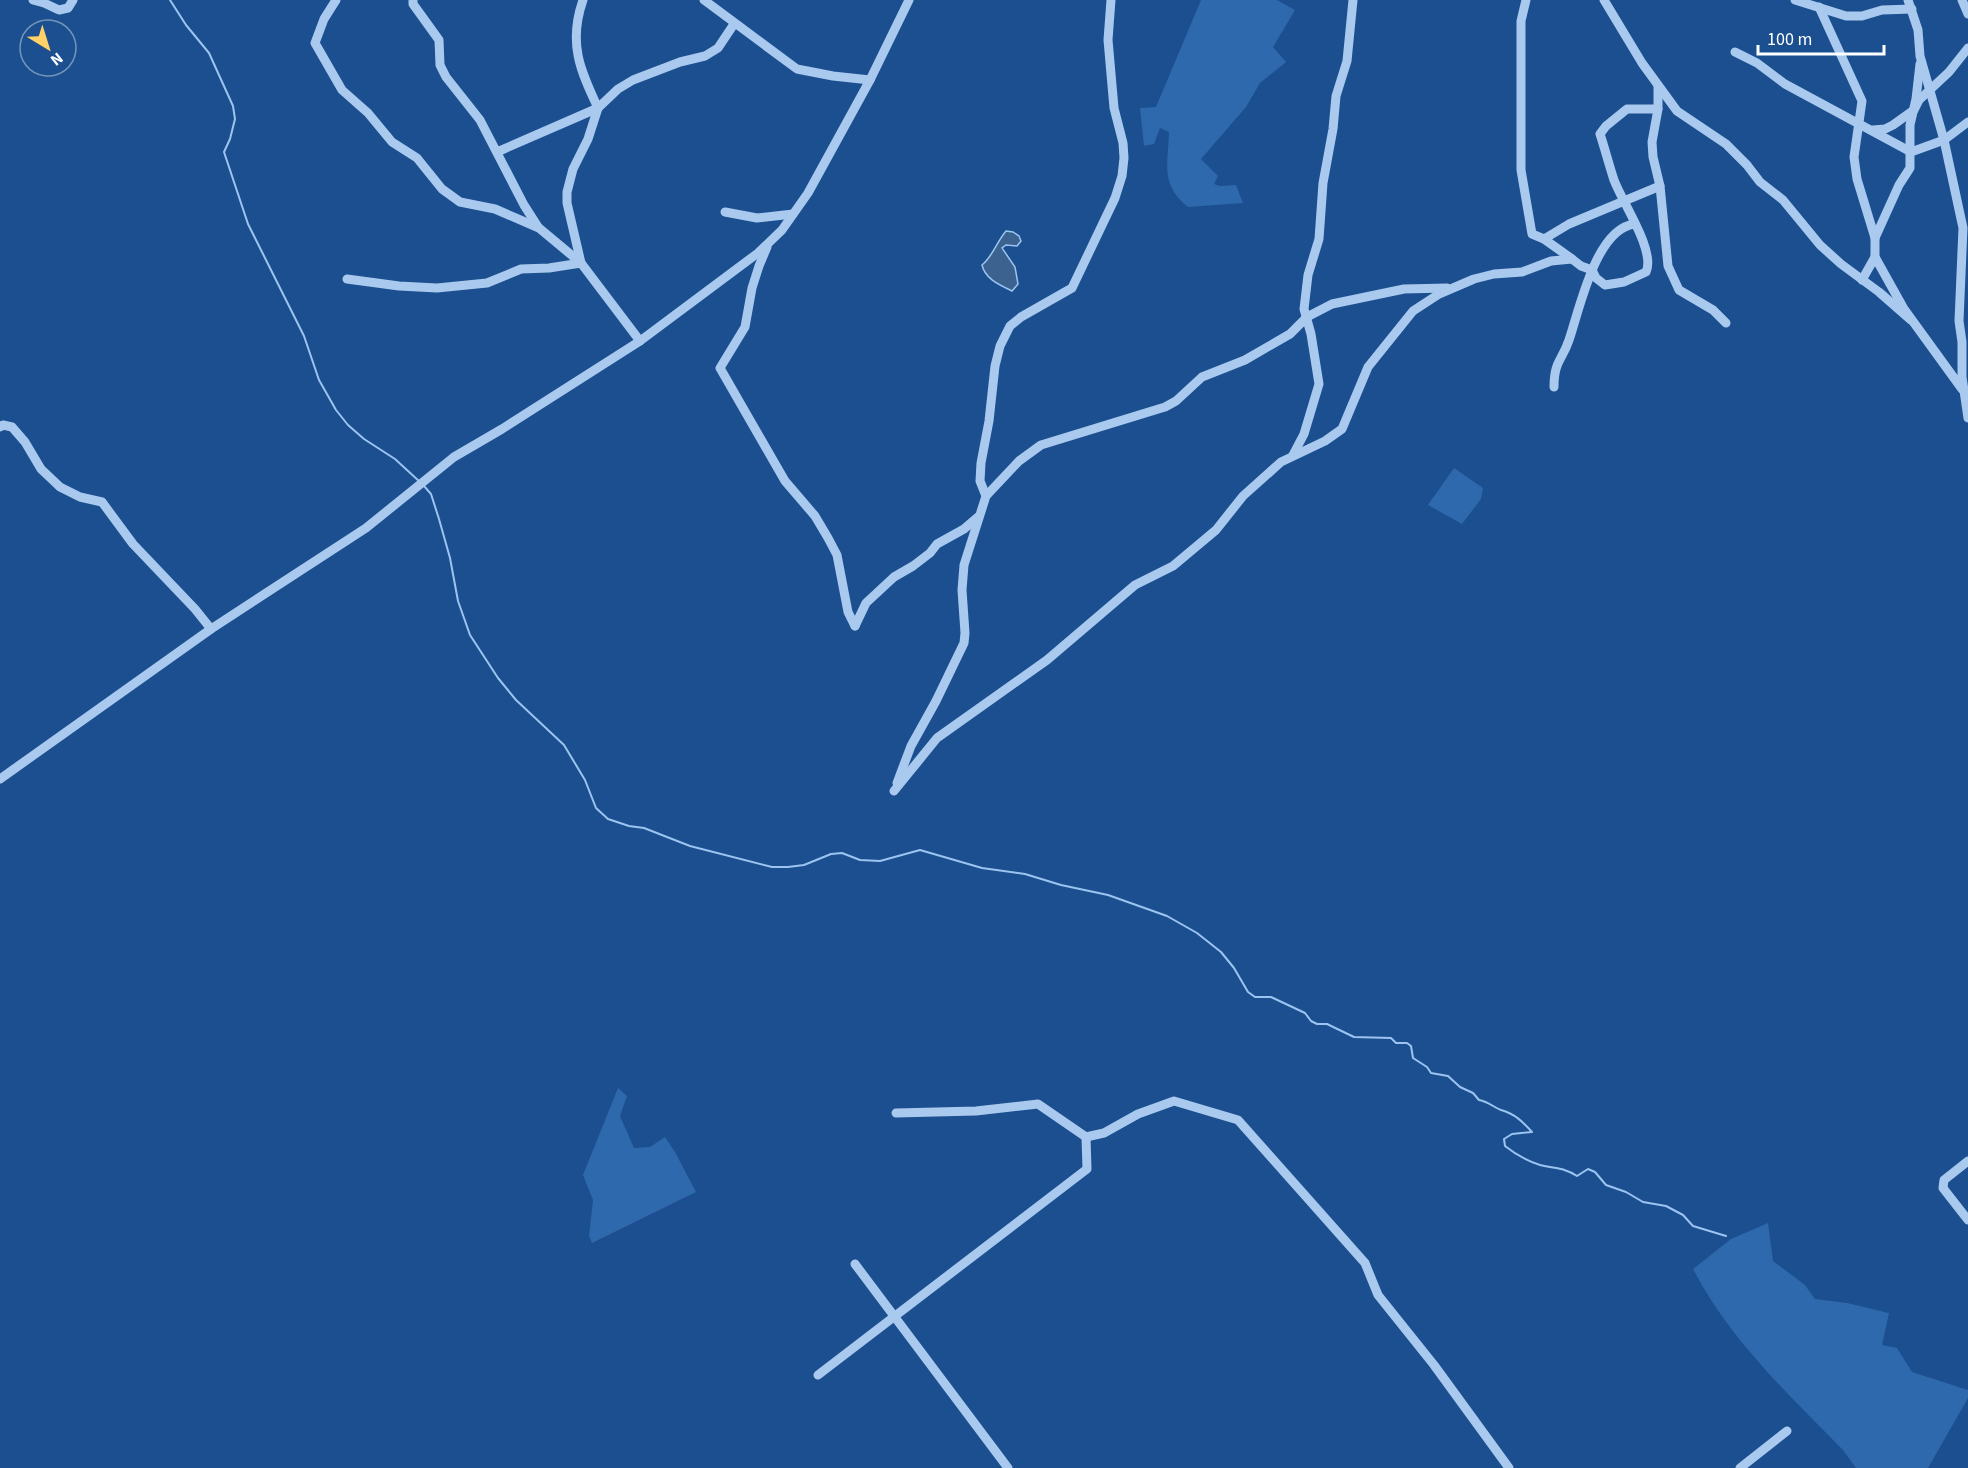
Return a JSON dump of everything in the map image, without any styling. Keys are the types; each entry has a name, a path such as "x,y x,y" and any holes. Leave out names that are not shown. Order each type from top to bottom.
{"street":[{"path":"33,0 59,10 68,8 73,0"},
{"path":"336,0 324,20 315,43 342,90 368,112 392,142 417,158 435,181 450,195 460,202 495,209 539,228 581,263 640,340"},
{"path":"581,263 569,212 567,192 573,169 588,139 598,108 578,61 578,18 583,0"},
{"path":"704,0 797,69 870,80"},
{"path":"0,779 211,628 366,528 454,457 502,429 640,340 769,243 793,214 815,180 832,145 870,80 909,0"},
{"path":"986,496 980,481 981,463 989,422 994,366 1000,346 1010,326 1021,316 1072,288 1122,176 1123,143 1114,108 1107,33 1111,0"},
{"path":"1293,455 1304,434 1319,384 1311,334 1304,309 1308,275 1319,239 1323,183 1333,129 1336,96 1347,61 1353,0"},
{"path":"1351,12 1359,0"},
{"path":"1526,0 1521,21 1521,170 1532,234 1544,239 1581,266 1592,270 1596,278 1605,285 1624,282 1646,272 1648,264 1635,224 1614,180 1600,134 1627,109 1658,109"},
{"path":"1604,0 1658,86 1677,111 1733,151 1761,182 1783,200 1820,245 1911,320"},
{"path":"1795,0 1846,16 1862,16 1910,4 1920,41 1914,110 1910,125 1910,168 1899,185 1875,238"},
{"path":"1882,10 1885,0"},
{"path":"1962,0 1968,14"},
{"path":"411,1 439,40 440,65 446,76 468,103 539,228"},
{"path":"1819,7 1862,101 1854,157 1857,179 1875,238 1875,257 1862,280"},
{"path":"497,152 598,108 618,89 633,80 680,62 705,56 718,48 734,24"},
{"path":"1872,130 1884,129 1893,125 1914,110 1919,100 1949,72 1968,48"},
{"path":"1735,52 1757,63 1785,84 1911,152 1944,140 1968,122"},
{"path":"1920,56 1944,140 1963,228 1959,321 1968,418"},
{"path":"1658,86 1658,109 1652,142 1660,186 1668,266 1679,290 1713,310 1726,323"},
{"path":"1544,239 1569,224 1660,186"},
{"path":"725,212 757,218 793,214"},
{"path":"1554,387 1557,362 1568,344 1592,270 1607,242 1615,233 1629,224 1635,224"},
{"path":"769,243 752,288 745,327 720,368 774,458 785,481 815,516 837,555 846,602 855,626 866,603 888,582 922,560 937,544 964,529 978,517"},
{"path":"1875,257 1911,320 1964,391"},
{"path":"1452,288 1404,289 1332,304 1307,317 1290,334 1245,360 1202,377 1176,401 1041,446 1019,461 986,496 978,517 964,565 962,590 964,643 911,746 894,791 937,738 1047,660 1135,585 1173,566 1216,530 1253,485 1281,462 1325,441 1342,429 1368,367 1413,311 1439,294 1481,277 1522,272 1551,261 1572,259"},
{"path":"347,279 437,288 486,284 521,269 581,263"},
{"path":"0,428 8,425 12,427 25,442 41,469 60,487 80,497 102,502 133,544 211,628"},
{"path":"896,1113 976,1111 1038,1104 1086,1137 1104,1133 1138,1114 1174,1101 1238,1120 1365,1263 1378,1295 1434,1365 1509,1468"},
{"path":"819,1375 1087,1169 1086,1137"},
{"path":"1968,1161 1944,1180 1943,1188 1968,1220"},
{"path":"855,1264 1008,1468"},
{"path":"1740,1468 1787,1431"}],"shaded area":[{"path":"1201,0 1277,0 1295,10 1273,47 1286,62 1260,83 1246,107 1201,159 1218,176 1214,184 1236,185 1243,203 1188,207 1179,199 1169,182 1167,164 1169,132 1160,128 1154,144 1144,146 1140,108 1156,107"},
{"path":"1006,231 1019,236 1021,241 1017,246 1006,245 1002,248 1015,267 1018,284 1012,291 990,278 982,265"},
{"path":"1454,468 1483,488 1481,499 1462,524 1428,505"},
{"path":"618,1088 627,1096 620,1116 634,1148 650,1147 665,1137 696,1192 592,1243 589,1236 593,1200 583,1175"},
{"path":"1768,1223 1773,1261 1805,1285 1815,1299 1847,1303 1889,1313 1882,1345 1897,1348 1912,1372 1968,1390 1968,1398 1928,1468 1856,1468 1843,1450 1742,1343 1708,1295 1693,1269 1731,1239"}],"waterway":[{"path":"170,0 186,25 209,53 233,106 235,119 224,152 248,224 304,336 319,380 336,410 348,425 364,439 395,459 420,482"},
{"path":"424,486 431,494 439,519 450,558 458,601 470,635 498,678 516,700 564,745 585,780 596,808 608,819 644,828 690,846 772,867 804,865 831,854 842,853 860,860 880,861 920,850 982,868 1025,874 1061,885 1108,895 1167,916 1197,933 1221,952 1234,968 1248,992 1255,997 1271,997 1305,1013 1311,1021 1317,1024 1327,1024 1354,1037 1391,1038 1396,1043 1407,1043 1411,1046 1413,1058 1427,1067 1431,1073 1448,1076 1460,1087 1473,1093 1479,1100 1521,1121 1532,1132 1512,1134 1504,1139 1505,1146 1521,1157 1577,1176 1588,1169 1595,1172 1606,1185 1626,1192 1643,1202 1666,1206 1683,1215 1693,1226 1726,1236"}]}
